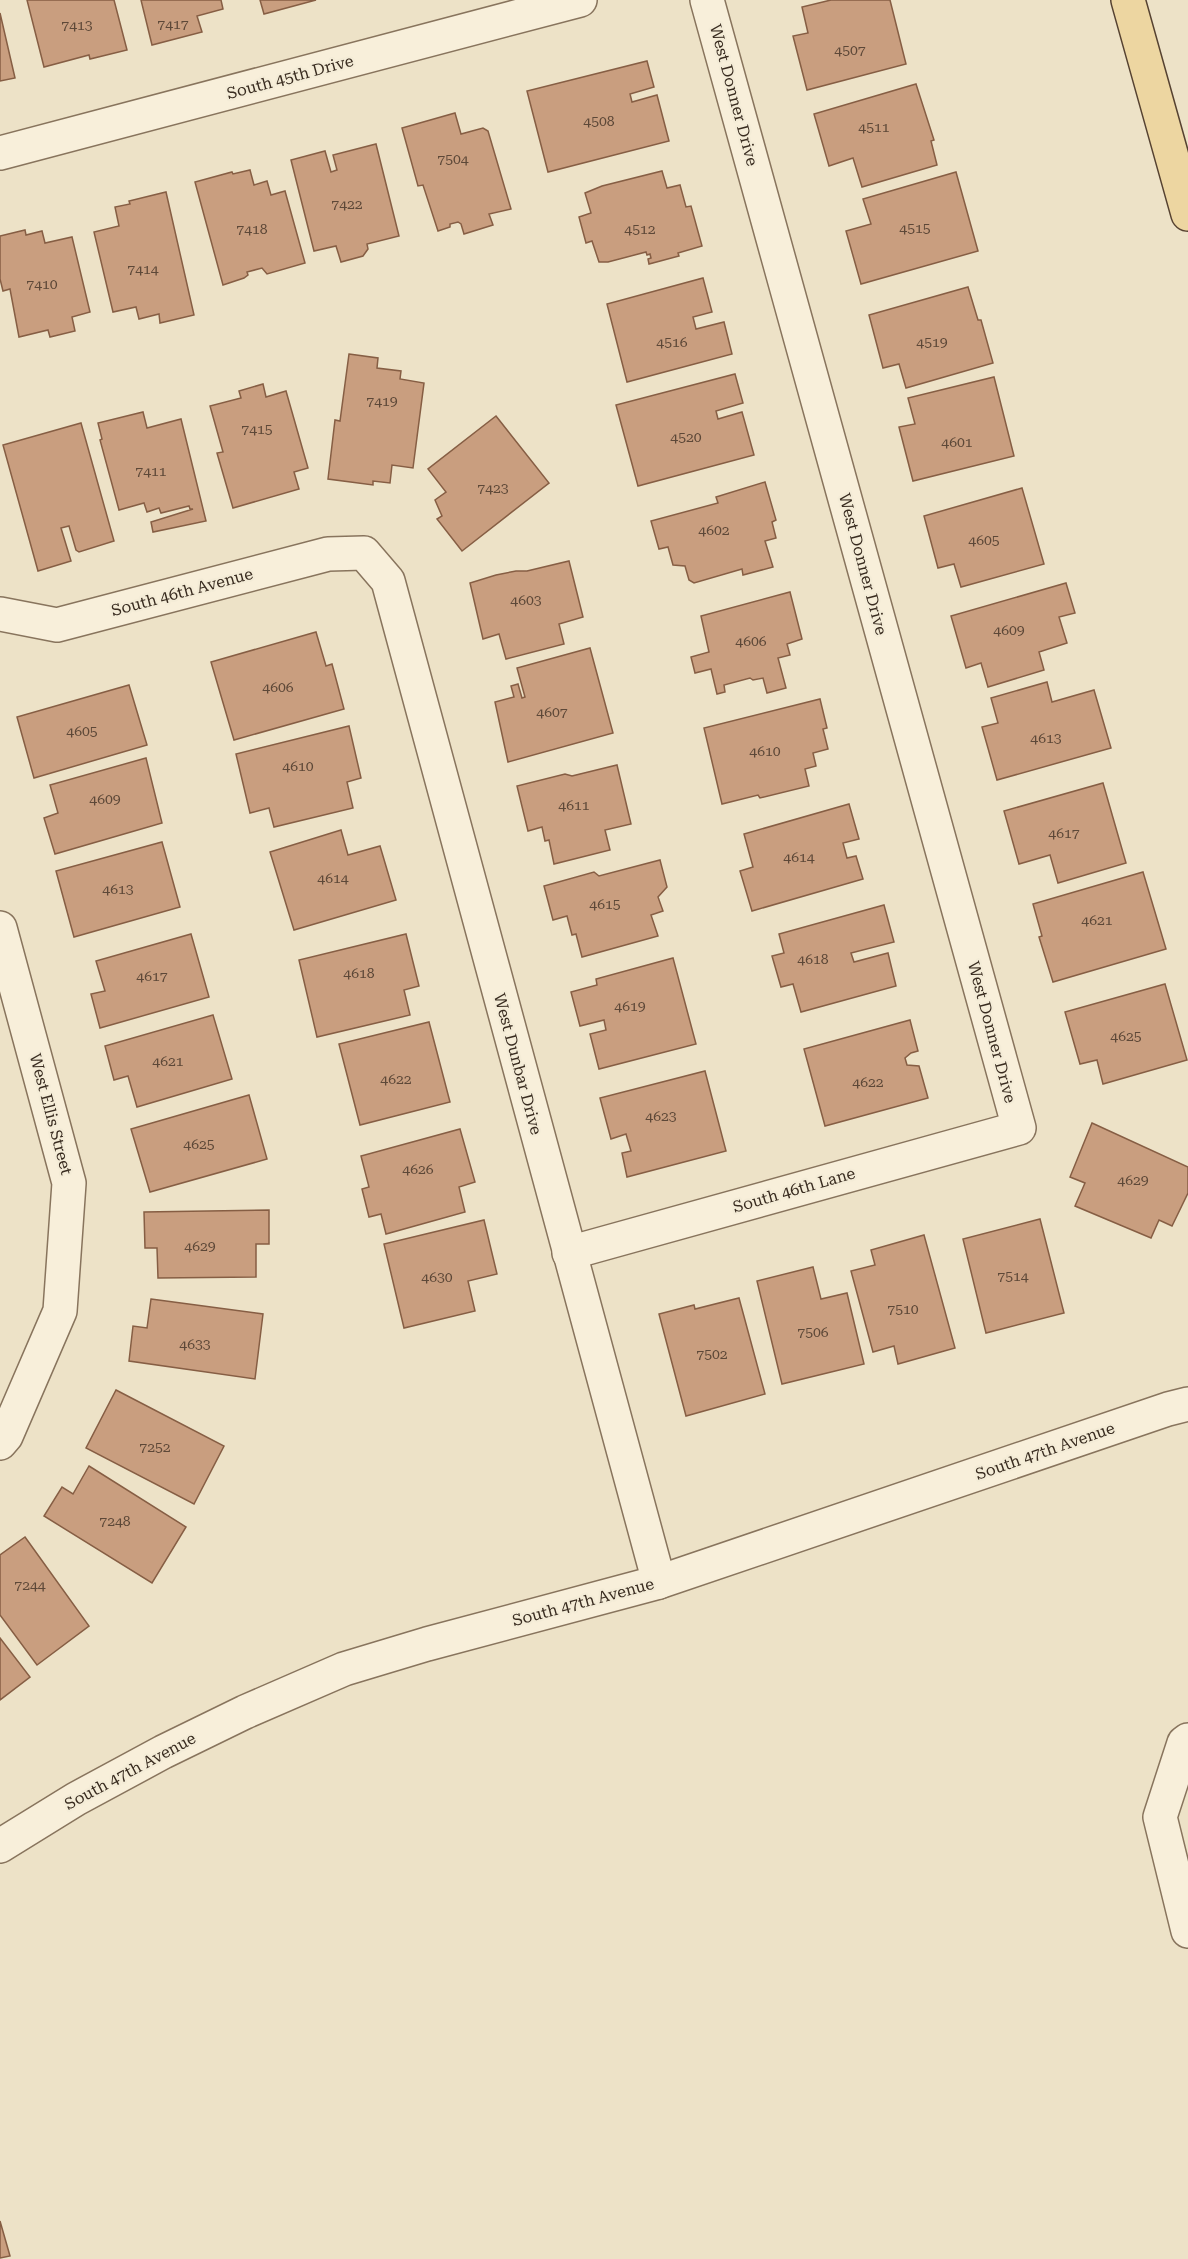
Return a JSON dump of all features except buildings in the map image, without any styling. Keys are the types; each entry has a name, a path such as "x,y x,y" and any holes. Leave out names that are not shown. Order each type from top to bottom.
{"main road":[{"path":"1128,0 1188,214"}],"street":[{"name":"South 45th Drive","path":"0,153 580,0"},
{"name":"West Donner Drive","path":"707,0 1019,1128"},
{"name":"South 46th Avenue","path":"0,614 57,625 328,554 364,553"},
{"name":"West Dunbar Drive","path":"364,553 388,581 659,1581"},
{"name":"West Ellis Street","path":"0,928 69,1183 60,1311 3,1440"},
{"name":"South 46th Lane","path":"569,1253 1019,1128"},
{"name":"South 47th Avenue","path":"0,1846 76,1799 163,1752 245,1712 344,1669 659,1581 1188,1404"},
{"path":"1188,1740 1184,1743 1160,1817 1188,1931"}]}
